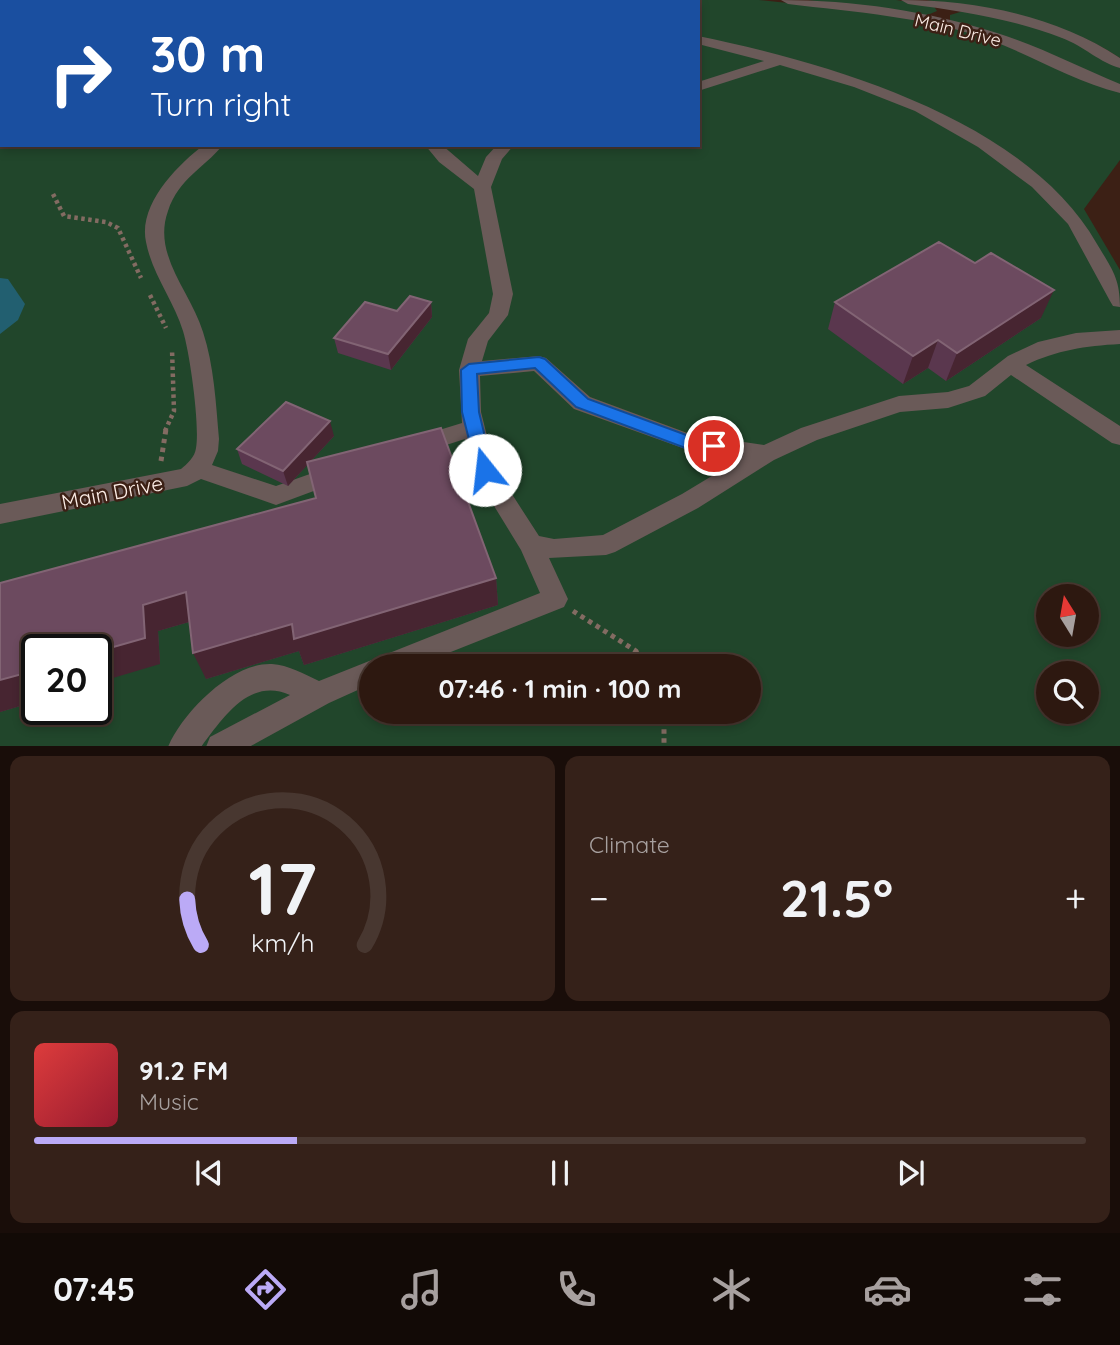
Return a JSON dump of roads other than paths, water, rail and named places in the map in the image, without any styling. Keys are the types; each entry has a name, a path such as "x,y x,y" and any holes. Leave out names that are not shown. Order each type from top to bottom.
{"street":[{"name":"Main Drive","path":"788,0 936,22 993,36 1120,89"},
{"name":"Main Drive","path":"908,0 950,6 1051,28 1093,46 1120,64"},
{"path":"936,22 950,6"},
{"path":"700,41 859,84 920,108 984,144 1038,183 1076,222 1120,301"},
{"path":"700,86 779,61"},
{"path":"213,147 185,171 171,188 158,214 153,238 194,333 203,458 276,496 355,465"},
{"path":"435,147 445,159 482,187"},
{"path":"414,654 555,599 531,545 485,470 473,428 469,370 478,339 498,315 503,293 482,187 494,158 504,147"},
{"path":"531,545 554,549 606,545 690,501 766,454 809,434 899,404 948,400 977,391 1011,365 1045,347 1076,340 1120,337"},
{"path":"469,370 539,363 582,403 688,442 766,454"},
{"path":"1011,365 1120,437"},
{"path":"394,453 473,428"},
{"name":"Main Drive","path":"0,514 187,477 203,458"},
{"path":"222,746 319,694 359,676"},
{"path":"183,746 229,694 249,680 272,677 319,694"}],"water":[{"path":"0,278 8,279 25,304 18,320 0,334"}]}
